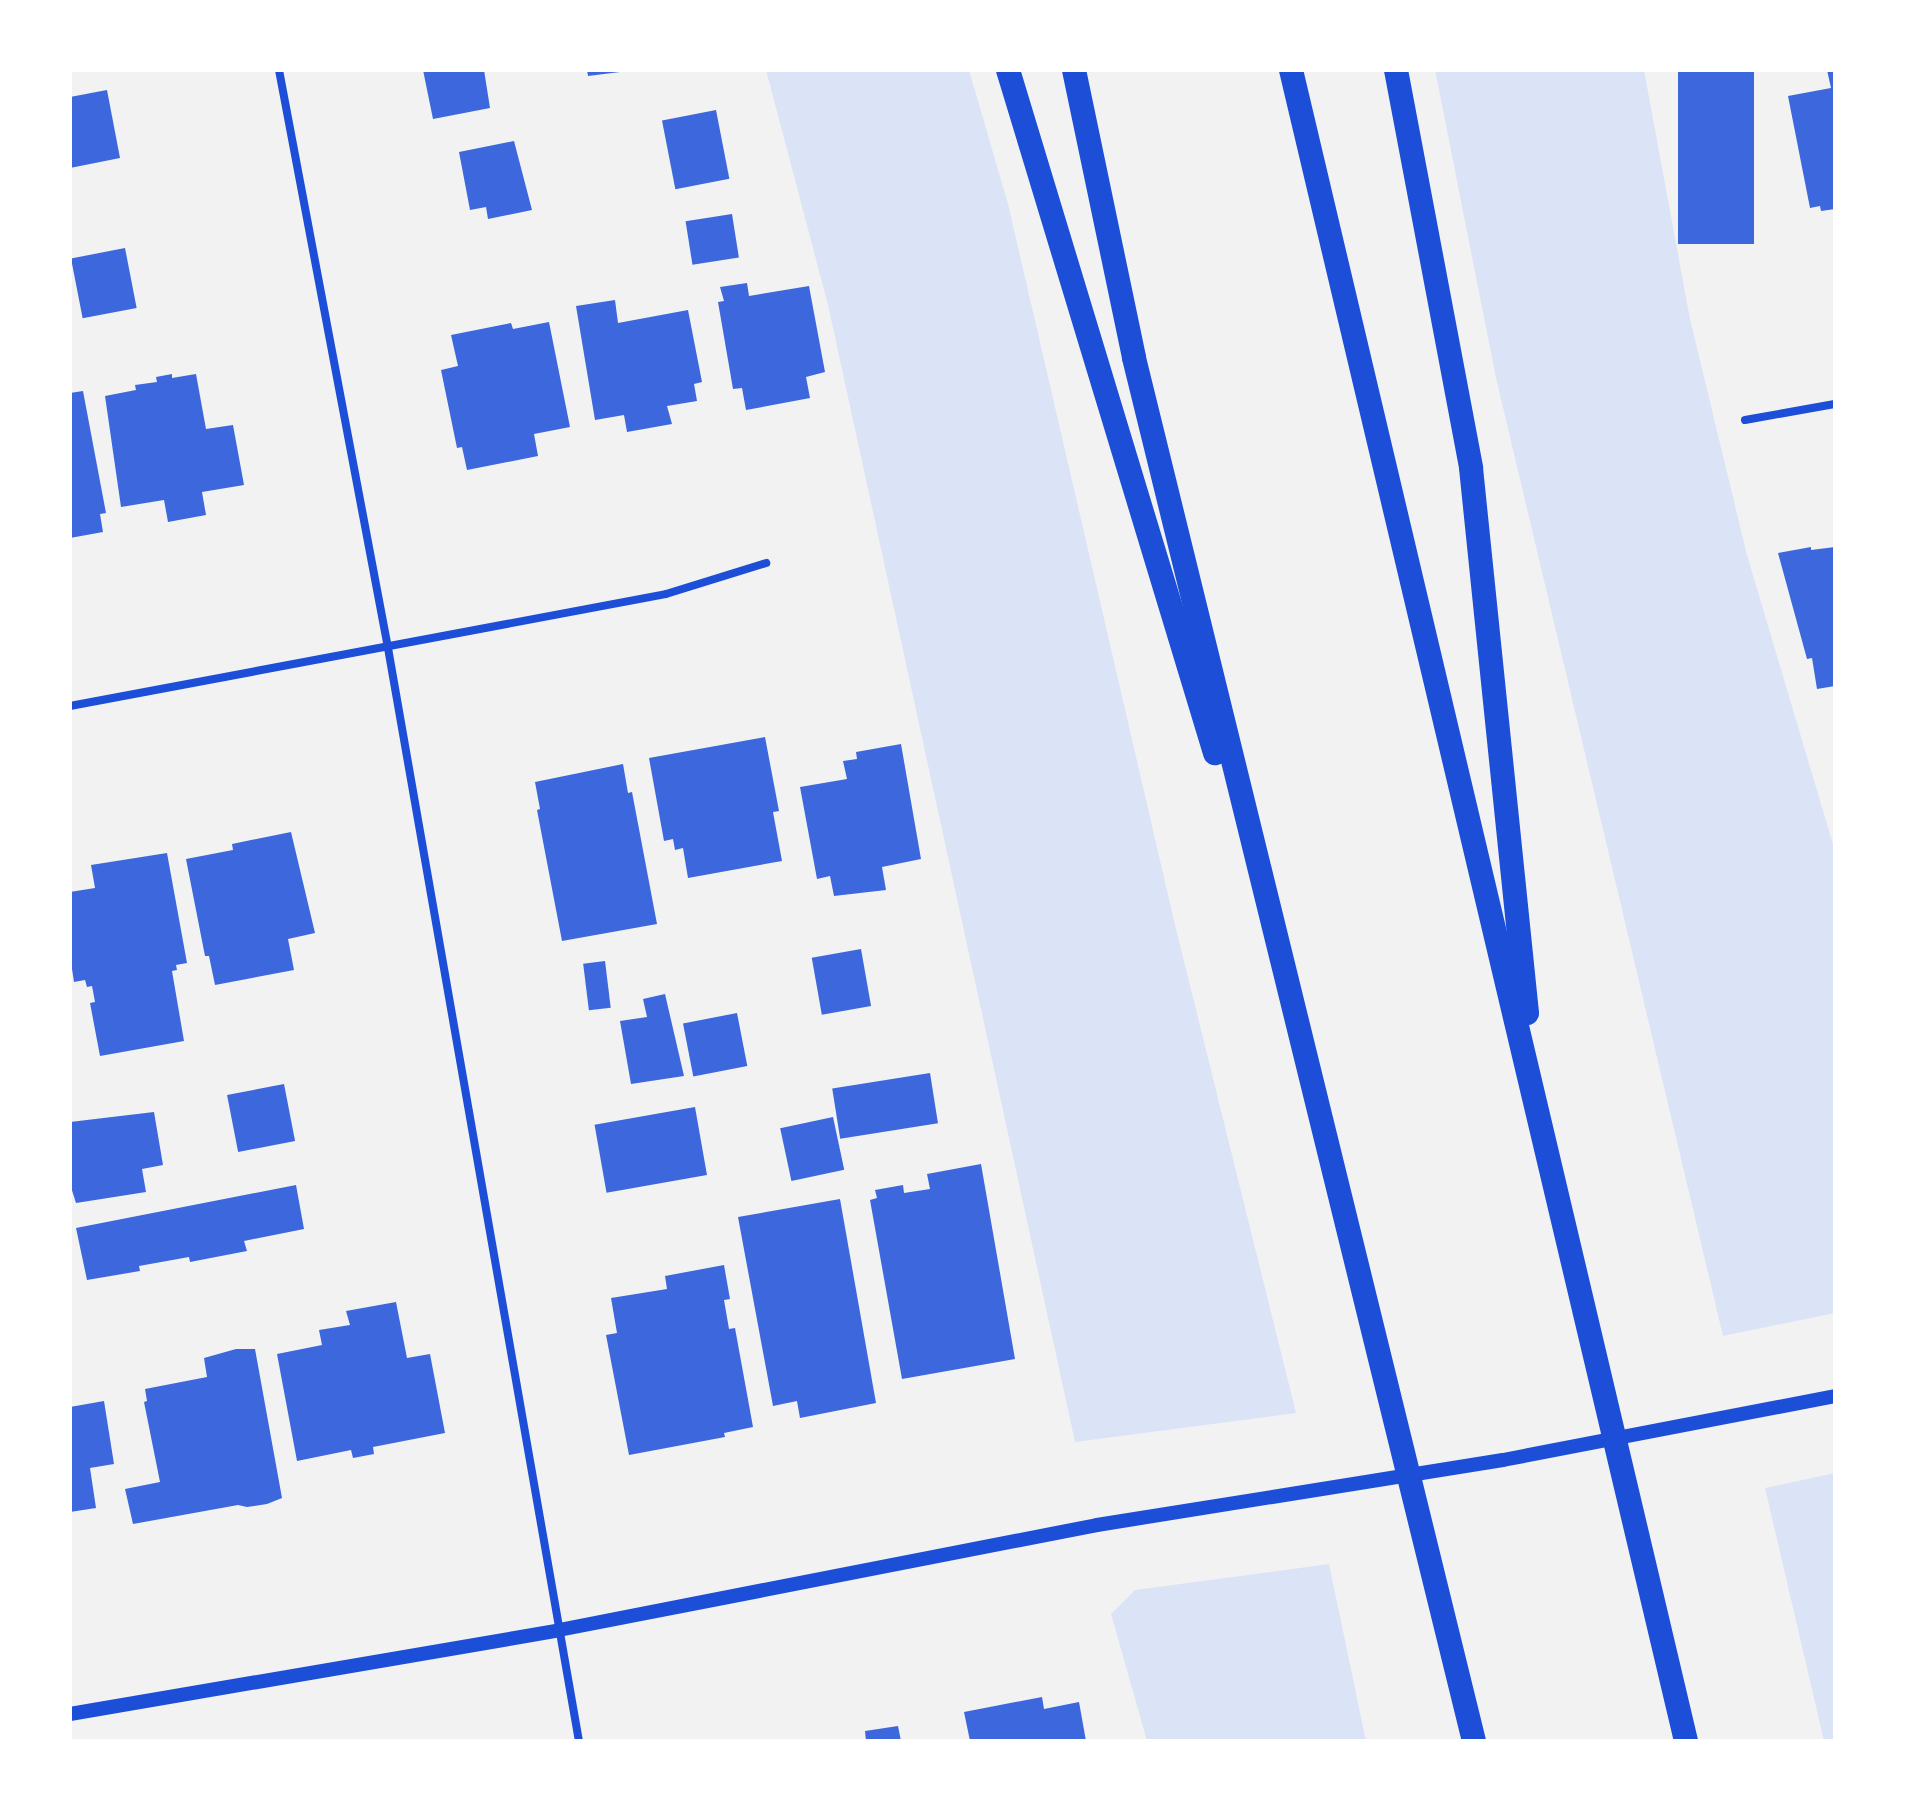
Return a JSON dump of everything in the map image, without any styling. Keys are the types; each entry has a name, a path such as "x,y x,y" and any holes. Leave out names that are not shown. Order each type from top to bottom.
{"highway":[{"path":"1008,70 1297,1023"},
{"path":"1074,70 1134,358 1474,1741"},
{"path":"1291,70 1686,1741"},
{"path":"1396,70 1471,468 1537,1111"}],"street":[{"path":"279,70 388,648 579,1741"},
{"path":"1745,420 1835,404"},
{"path":"70,706 666,594 766,563"},
{"path":"70,1714 559,1630 1097,1525 1503,1460 1835,1396"}],"shaded area":[{"path":"766,70 969,70 1008,204 1175,925 1296,1413 1075,1442 828,305"},
{"path":"1435,70 1644,70 1690,319 1747,555 1835,851 1835,1313 1723,1336 1496,378"},
{"path":"1835,1473 1835,1741 1824,1741 1765,1488"},
{"path":"1329,1564 1366,1741 1147,1741 1111,1614 1135,1590"}],"building":[{"path":"423,70 484,70 490,108 433,119"},
{"path":"587,70 620,70 620,72 588,76"},
{"path":"1678,70 1754,70 1754,244 1678,244"},
{"path":"1827,70 1835,70 1835,209 1821,211 1820,206 1810,208 1788,96 1831,88"},
{"path":"107,90 120,158 70,168 70,97"},
{"path":"716,110 729,179 675,189 662,120"},
{"path":"514,141 532,210 488,219 486,207 470,210 459,152"},
{"path":"732,214 739,257 692,265 686,221"},
{"path":"125,248 137,308 83,318 71,258"},
{"path":"747,283 749,296 809,286 825,372 806,377 810,398 746,410 742,388 733,389 718,302 724,301 720,287"},
{"path":"615,300 618,323 688,310 702,382 694,384 697,401 667,406 672,424 627,432 624,415 595,420 576,306"},
{"path":"549,322 570,427 534,434 538,456 467,470 462,447 457,448 441,370 458,366 451,335 511,323 513,329"},
{"path":"172,374 172,378 196,374 206,429 233,425 244,485 202,492 206,515 168,522 164,500 121,507 105,396 136,390 135,385 157,382 156,377"},
{"path":"83,391 106,513 100,514 103,532 70,538 70,393"},
{"path":"1811,547 1811,550 1835,547 1835,686 1817,689 1812,658 1807,659 1778,553"},
{"path":"765,737 779,811 773,812 782,861 688,878 683,848 675,850 673,839 664,841 649,758"},
{"path":"901,744 921,859 882,867 886,890 834,896 830,876 817,879 800,787 847,779 843,761 857,759 856,752"},
{"path":"623,764 628,793 632,792 657,924 562,941 537,810 540,809 535,782"},
{"path":"291,832 315,933 288,939 294,970 215,985 209,956 205,956 186,859 233,850 232,844"},
{"path":"167,853 187,963 176,965 177,970 172,971 184,1041 100,1056 90,1003 95,1002 92,986 87,987 85,980 74,982 70,956 70,892 95,888 91,865"},
{"path":"861,949 871,1006 822,1015 812,958"},
{"path":"605,961 611,1008 589,1010 583,964"},
{"path":"665,994 684,1076 631,1084 620,1021 647,1017 643,999"},
{"path":"737,1013 747,1066 693,1077 683,1023"},
{"path":"930,1073 938,1123 840,1139 832,1088"},
{"path":"284,1084 295,1141 238,1152 227,1095"},
{"path":"695,1107 707,1175 607,1193 595,1125"},
{"path":"154,1112 163,1165 142,1169 146,1192 76,1203 70,1184 70,1122"},
{"path":"833,1117 844,1170 791,1181 780,1128"},
{"path":"981,1164 1015,1359 902,1379 870,1200 877,1198 875,1190 903,1185 904,1193 930,1189 927,1174"},
{"path":"296,1185 304,1229 244,1241 247,1251 190,1262 189,1257 139,1266 140,1271 87,1280 76,1228"},
{"path":"840,1199 876,1403 800,1418 797,1401 773,1406 738,1217"},
{"path":"724,1265 730,1299 724,1300 729,1329 735,1328 753,1427 724,1433 725,1437 629,1455 606,1335 617,1333 611,1298 667,1289 665,1276"},
{"path":"396,1302 407,1358 430,1354 445,1433 373,1447 374,1454 353,1458 351,1450 297,1461 277,1354 322,1345 319,1330 350,1325 346,1311"},
{"path":"236,1349 255,1349 282,1498 267,1504 238,1505 133,1524 125,1489 160,1482 144,1402 147,1401 145,1389 207,1377 204,1358"},
{"path":"104,1401 114,1464 90,1468 96,1508 70,1512 70,1407"},
{"path":"1042,1697 1044,1709 1079,1702 1086,1741 970,1741 964,1712"},
{"path":"898,1726 901,1741 866,1741 865,1731"}]}
